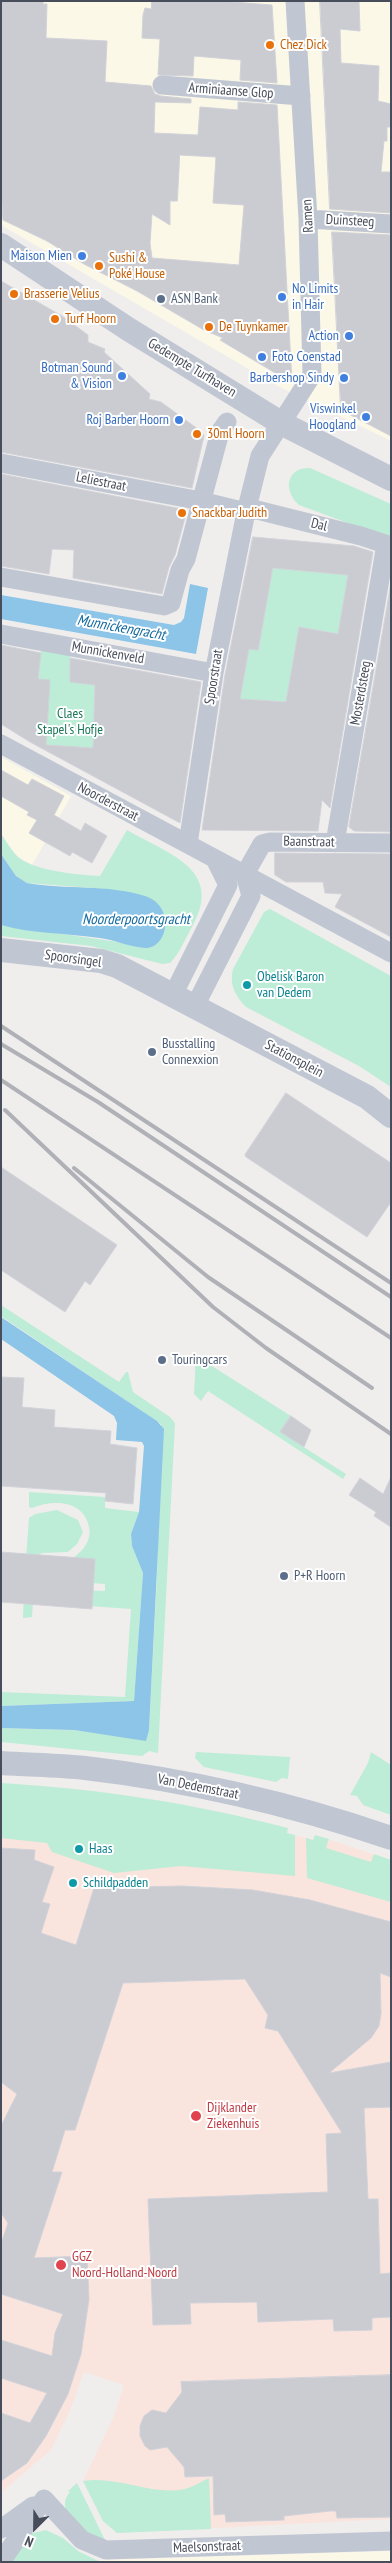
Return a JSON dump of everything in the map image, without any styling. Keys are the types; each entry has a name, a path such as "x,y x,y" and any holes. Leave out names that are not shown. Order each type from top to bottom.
{"street":[{"name":"Ramen","path":"281,422 312,375 308,219 295,1"},
{"name":"Arminiaanse Glop","path":"162,85 301,96"},
{"name":"Duinsteeg","path":"308,219 391,224"},
{"name":"Gedempte Turfhaven","path":"1,245 128,329 281,422 391,479"},
{"path":"1,577 164,606 173,600 220,432 227,422"},
{"name":"Spoorstraat","path":"188,844 214,673 246,512 260,456 281,422"},
{"name":"Leliestraat","path":"1,463 201,501"},
{"path":"201,501 246,512"},
{"name":"Dal","path":"246,512 257,510 361,536 388,545"},
{"name":"Mosterdsteeg","path":"335,842 388,545"},
{"name":"Munnickenveld","path":"1,634 214,673"},
{"name":"Noorderstraat","path":"1,744 391,953"},
{"name":"Baanstraat","path":"245,874 262,844 270,842 391,843"},
{"path":"173,995 228,885 215,859"},
{"path":"195,1006 250,896 245,874"},
{"name":"Spoorsingel","path":"1,950 101,961 118,966 195,1006"},
{"name":"Stationsplein","path":"195,1006 367,1097 391,1116"},
{"name":"Van Dedemstraat","path":"1,1763 83,1768 167,1781 292,1808 391,1838"},
{"path":"1,2529 44,2499"},
{"path":"1,2562 44,2499"},
{"name":"Maelsonstraat","path":"44,2499 82,2540 106,2550 391,2541"}],"shaded area":[{"path":"1,1 391,1 391,441 278,386 1,225"},
{"path":"1,757 71,796 32,865 17,856 1,834"},
{"name":"Dijklander Ziekenhuis","path":"1,1783 288,1828 287,1833 313,1840 315,1835 391,1860 391,2519 117,2533 103,2521 83,2481 114,2416 124,2385 84,2372 69,2413 51,2450 1,2493"},
{"path":"391,2551 391,2562 100,2562 100,2560"}],"green space":[{"path":"310,468 391,504 391,539 299,505 291,493 290,481 296,471"},
{"path":"273,568 348,575 338,634 299,627 286,702 240,699 249,649 258,650"},
{"name":"Claes Stapel's Hofje","path":"41,650 70,654 70,663 88,684 95,685 93,748 46,746 38,679"},
{"path":"127,830 174,856 187,866 197,877 202,891 200,907 192,927 180,950 170,963 162,964 91,946 1,936 1,925 152,947 156,944 166,921 146,897 105,889 27,883 16,876 1,854 1,834 17,856 33,865 81,875 100,876"},
{"path":"270,909 391,976 391,1087 359,1066 246,1007 239,999 232,985 233,969 264,912"},
{"path":"1,1305 119,1382 128,1372 133,1392 170,1417 175,1423 158,1753 149,1751 142,1756 1,1742 1,1728 74,1730 146,1740 149,1730 157,1577 161,1424 1,1316"},
{"path":"196,1356 291,1416 280,1432 346,1474 343,1479 208,1391 201,1401 194,1394"},
{"path":"29,1492 105,1497 105,1508 139,1512 131,1534 132,1546 143,1573 134,1701 1,1706 1,1692 125,1697 131,1609 33,1602 32,1617 23,1618 24,1593 29,1588 105,1591 105,1584 24,1579 71,1559 83,1549 90,1533 86,1518 80,1511 66,1504 57,1503 29,1507"},
{"path":"57,1510 78,1520 83,1532 77,1544 68,1552 42,1553 26,1560 29,1518 35,1514"},
{"path":"196,1752 290,1757 288,1779 282,1778 276,1782 204,1767 195,1758"},
{"path":"371,1752 391,1765 391,1815 363,1805 357,1796 350,1795 368,1763"},
{"path":"1,1783 74,1789 146,1798 216,1811 288,1828 287,1833 295,1835 295,1876 181,1866 114,1873 52,1852 47,1843 1,1838"},
{"path":"315,1835 329,1839 326,1848 371,1862 374,1854 391,1860 391,1902 307,1878 306,1838 313,1840"},
{"path":"209,2478 211,2529 117,2533 103,2521 83,2481 110,2481 150,2489 176,2490 191,2487"},
{"path":"77,2483 105,2540 89,2534 68,2515 65,2507 70,2492 68,2491"},
{"path":"46,2530 63,2538 78,2551 100,2562 9,2562 29,2534"}],"water":[{"name":"Munnickengracht","path":"190,584 208,588 196,654 1,619 1,595 174,625 181,622 184,618"},
{"name":"Noorderpoortsgracht","path":"1,854 16,876 27,883 131,892 155,901 165,917 163,935 159,942 145,948 88,936 38,932 1,925"},
{"path":"1,1317 157,1421 164,1429 149,1730 146,1741 74,1730 1,1728 1,1706 134,1701 143,1573 132,1546 131,1534 139,1512 144,1446 142,1442 116,1440 117,1423 114,1416 1,1339"}],"building":[{"path":"1,1 43,1 43,4 47,4 46,38 107,41 105,82 151,86 155,94 161,96 191,99 191,103 155,102 154,133 198,135 200,107 238,110 238,102 277,105 292,383 220,340 223,338 204,330 137,291 84,264 47,241 3,220 1,189","holes":["180,155 216,157 213,203 244,205 239,265 152,258 150,243 152,214 170,225 170,201 177,201"]},
{"path":"152,1 220,1 272,5 277,83 240,80 241,60 194,56 193,76 158,75 160,39 142,38 143,15 145,8 151,9"},
{"path":"320,1 359,1 360,31 340,29 341,63 379,66 378,101 391,104 391,127 387,127 387,141 384,141 381,172 391,172 391,213 330,209"},
{"path":"332,232 391,235 391,436 341,410"},
{"path":"1,281 62,316 88,335 88,342 105,349 104,352 150,394 149,399 161,402 202,432 204,436 192,488 1,452"},
{"path":"1,474 187,510 162,594 73,578 74,550 52,549 49,574 1,566"},
{"path":"253,537 354,546 373,552 330,808 322,800 318,831 202,830 225,675","holes":["273,568 348,575 338,634 299,627 286,702 240,699 249,649 258,650"]},
{"path":"391,583 391,832 354,831 349,827"},
{"path":"1,645 41,653 38,679 50,680 46,745 93,748 95,685 70,682 70,658 201,682 180,823 30,742 1,724"},
{"path":"1,770 28,785 32,779 64,796 54,815 81,831 85,823 107,836 92,863 72,852 70,856 29,833 37,820 27,815 29,812 1,796"},
{"path":"275,853 391,854 391,937 335,907 342,894 325,893 323,882 286,882 275,875"},
{"path":"286,1093 391,1163 391,1202 367,1237 246,1157 245,1155"},
{"path":"1,1167 117,1245 90,1285 85,1281 65,1312 1,1270"},
{"path":"1,1377 24,1378 22,1407 55,1410 54,1427 111,1431 110,1444 137,1448 133,1504 105,1501 106,1493 1,1486"},
{"path":"291,1416 311,1430 304,1447 280,1432"},
{"path":"391,1477 391,1527 374,1516 376,1512 349,1495 360,1478 383,1494"},
{"path":"1,1552 95,1559 92,1609 1,1602"},
{"path":"1,1848 35,1850 34,1860 54,1867 42,1902 50,1904 41,1933 76,1945 94,1888 182,1886 253,1890 310,1900 391,1922 391,1977 380,1973 381,2013 379,2026 371,2038 329,2073 391,2062 391,2107 364,2108 368,2199 378,2199 380,2274 391,2273 391,2317 372,2318 372,2330 334,2331 333,2319 258,2322 257,2302 190,2303 191,2324 153,2325 148,2199 328,2192 326,2134 342,2133 278,2031 265,2028 268,2015 245,1979 123,1983 75,2130 65,2130 52,2172 62,2172 34,2258 87,2256 89,2299 81,2354 68,2394 46,2436 27,2463 1,2481 1,2413 30,2423 47,2393 1,2378 1,2340 52,2356 55,2333 63,2314 1,2294 1,2244 8,2223 1,2213 1,2126 17,2094 1,2082"},
{"path":"391,2375 391,2517 337,2518 336,2511 330,2511 284,2516 284,2520 226,2522 225,2514 214,2515 213,2476 185,2477 184,2467 167,2447 150,2450 145,2446 140,2436 140,2426 144,2416 152,2410 166,2413 182,2392 181,2382"}],"railway":[{"path":"1,1026 391,1283"},
{"path":"1,1044 98,1102 391,1297"},
{"path":"1,1080 391,1338"},
{"path":"5,1110 213,1307 266,1348 391,1434"},
{"path":"74,1168 208,1277 372,1388"}],"place":[{"name":"Chez Dick","path":"270,45"},
{"name":"Maison Mien","path":"82,256"},
{"name":"Sushi & Poké House","path":"99,266"},
{"name":"Brasserie Velius","path":"14,294"},
{"name":"No Limits in Hair","path":"282,297"},
{"name":"ASN Bank","path":"161,299"},
{"name":"Turf Hoorn","path":"55,319"},
{"name":"De Tuynkamer","path":"209,327"},
{"name":"Action","path":"349,336"},
{"name":"Foto Coenstad","path":"262,357"},
{"name":"Botman Sound & Vision","path":"122,376"},
{"name":"Barbershop Sindy","path":"344,378"},
{"name":"Viswinkel Hoogland","path":"366,417"},
{"name":"Roj Barber Hoorn","path":"179,420"},
{"name":"30ml Hoorn","path":"197,434"},
{"name":"Snackbar Judith","path":"182,513"},
{"name":"Obelisk Baron van Dedem","path":"247,985"},
{"name":"Busstalling Connexxion","path":"152,1052"},
{"name":"Touringcars","path":"162,1360"},
{"name":"P+R Hoorn","path":"284,1576"},
{"name":"Haas","path":"79,1849"},
{"name":"Schildpadden","path":"73,1883"},
{"name":"Dijklander Ziekenhuis","path":"196,2116"},
{"name":"GGZ Noord-Holland-Noord","path":"61,2265"}]}
